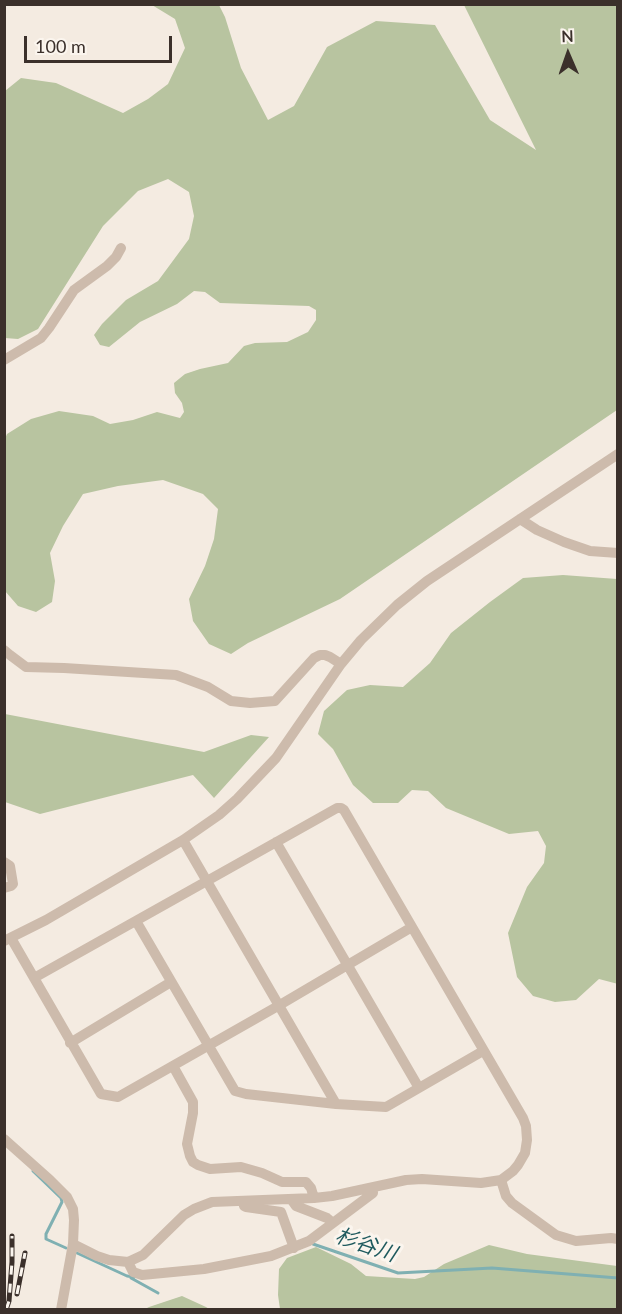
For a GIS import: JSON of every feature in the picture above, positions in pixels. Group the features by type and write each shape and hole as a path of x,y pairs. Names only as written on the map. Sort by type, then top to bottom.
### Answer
{"street":[{"path":"4,360 41,338 74,290 107,266 121,248"},
{"path":"412,927 118,1097 101,1094 34,978 8,940 183,840 219,815 259,778 276,758 297,731 341,664 397,604 427,581 618,454"},
{"path":"520,519 537,530 564,542 590,551 618,553"},
{"path":"4,650 26,667 176,675 208,687 231,701 250,703 275,701 314,658 320,655 330,657 341,664"},
{"path":"34,978 340,808 344,810 523,1118 527,1133 522,1159 513,1171 501,1180 482,1183 406,1180 332,1196 212,1202 194,1209 177,1221 142,1255 129,1262 109,1260 72,1244"},
{"path":"183,840 336,1104"},
{"path":"276,842 419,1088"},
{"path":"4,862 10,866 13,881 11,886 4,888"},
{"path":"136,921 235,1090 246,1094 386,1107 483,1051"},
{"path":"70,1043 171,982"},
{"path":"173,1066 193,1102 187,1144 190,1156 198,1165 210,1168 241,1167 282,1182 306,1182 314,1198"},
{"path":"4,1139 50,1180 71,1204 74,1220 72,1244 61,1310"},
{"path":"501,1180 512,1203 556,1235 576,1241 617,1238"},
{"path":"129,1262 130,1269 136,1274 162,1274 204,1269 271,1256 309,1241 373,1193 373,1188"},
{"path":"291,1199 296,1206 327,1218 333,1223"},
{"path":"243,1201 246,1207 281,1212 294,1248"}],"green space":[{"path":"152,5 219,5 241,68 268,120 294,106 327,47 376,21 435,25 490,120 536,150 464,5 617,5 617,410 340,599 248,643 231,654 209,644 193,621 189,599 205,566 214,539 218,509 203,494 163,480 118,486 83,494 63,526 50,553 55,581 52,602 36,612 18,606 5,591 4,441 7,434 31,419 59,411 93,416 110,424 133,420 157,412 180,418 184,412 182,403 175,393 174,383 185,374 228,363 244,346 255,343 287,342 308,332 316,320 316,310 309,306 220,303 205,292 194,291 177,304 140,322 109,347 100,345 94,335 102,324 126,300 158,281 189,239 194,216 189,192 168,179 138,191 103,226 38,329 18,339 5,338 5,91 21,78 56,83 123,113 148,99 168,84 185,48 175,19"},
{"path":"563,575 617,579 618,984 599,979 576,1000 555,1002 533,996 517,977 508,933 527,887 544,863 546,846 538,831 509,834 446,808 428,791 412,790 398,803 373,803 353,785 333,749 318,734 324,711 347,690 370,685 403,687 430,663 451,633 523,578"},
{"path":"5,714 204,752 251,735 269,737 214,798 193,775 40,814 5,802"},
{"path":"489,1245 527,1254 617,1266 617,1309 280,1309 279,1269 287,1258 316,1247 351,1264 366,1276 415,1279 424,1277 444,1264"},
{"path":"182,1296 209,1309 145,1309 149,1307"}],"waterway":[{"name":"杉谷川","path":"33,1171 61,1198 62,1202 46,1234 46,1239 66,1248"},
{"name":"杉谷川","path":"313,1244 398,1273 492,1268 618,1278"},
{"name":"杉谷川","path":"77,1253 134,1277"},
{"path":"131,1278 158,1293"}],"railway":[{"path":"6,1310 9,1301 12,1236"},
{"path":"17,1294 25,1253"}]}
